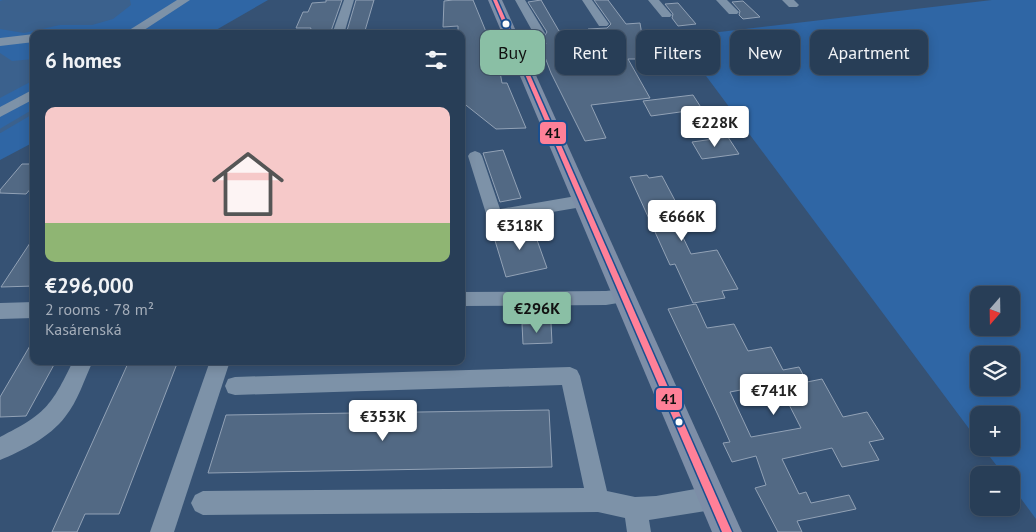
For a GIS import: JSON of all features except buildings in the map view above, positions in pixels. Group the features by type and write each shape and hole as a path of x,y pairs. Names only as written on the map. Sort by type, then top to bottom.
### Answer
{"main road":[{"path":"495,0 727,532"}],"street":[{"path":"136,30 185,0"},
{"path":"339,30 349,0"},
{"path":"520,0 537,30"},
{"path":"587,0 603,24"},
{"path":"654,0 666,15"},
{"path":"721,0 733,12"},
{"path":"0,42 30,38"},
{"path":"0,113 30,94"},
{"path":"475,156 494,216 582,201"},
{"path":"465,300 606,298 624,296"},
{"path":"0,310 30,310"},
{"path":"0,449 42,425 53,416 61,405 81,365"},
{"path":"162,532 219,365"},
{"path":"235,386 570,376 598,500"},
{"path":"203,503 598,500 637,521 656,508 712,498"}],"shaded area":[{"path":"0,0 268,0 216,30 30,30 30,144 0,160"},
{"path":"130,0 131,5 113,19 92,25 60,25 30,30 24,33 0,29 0,1"},
{"path":"992,0 1036,0 1036,519 1020,497 1020,466 997,466 989,456 1020,456 1020,406 970,406 970,430 705,75 720,75 720,32 730,31 730,75 800,75 800,30 737,30"},
{"path":"0,53 12,61 30,59 30,82 0,98"}],"waterway":[{"path":"0,131 30,113"}],"transit line":[{"name":"41","path":"495,0 727,532"}]}
